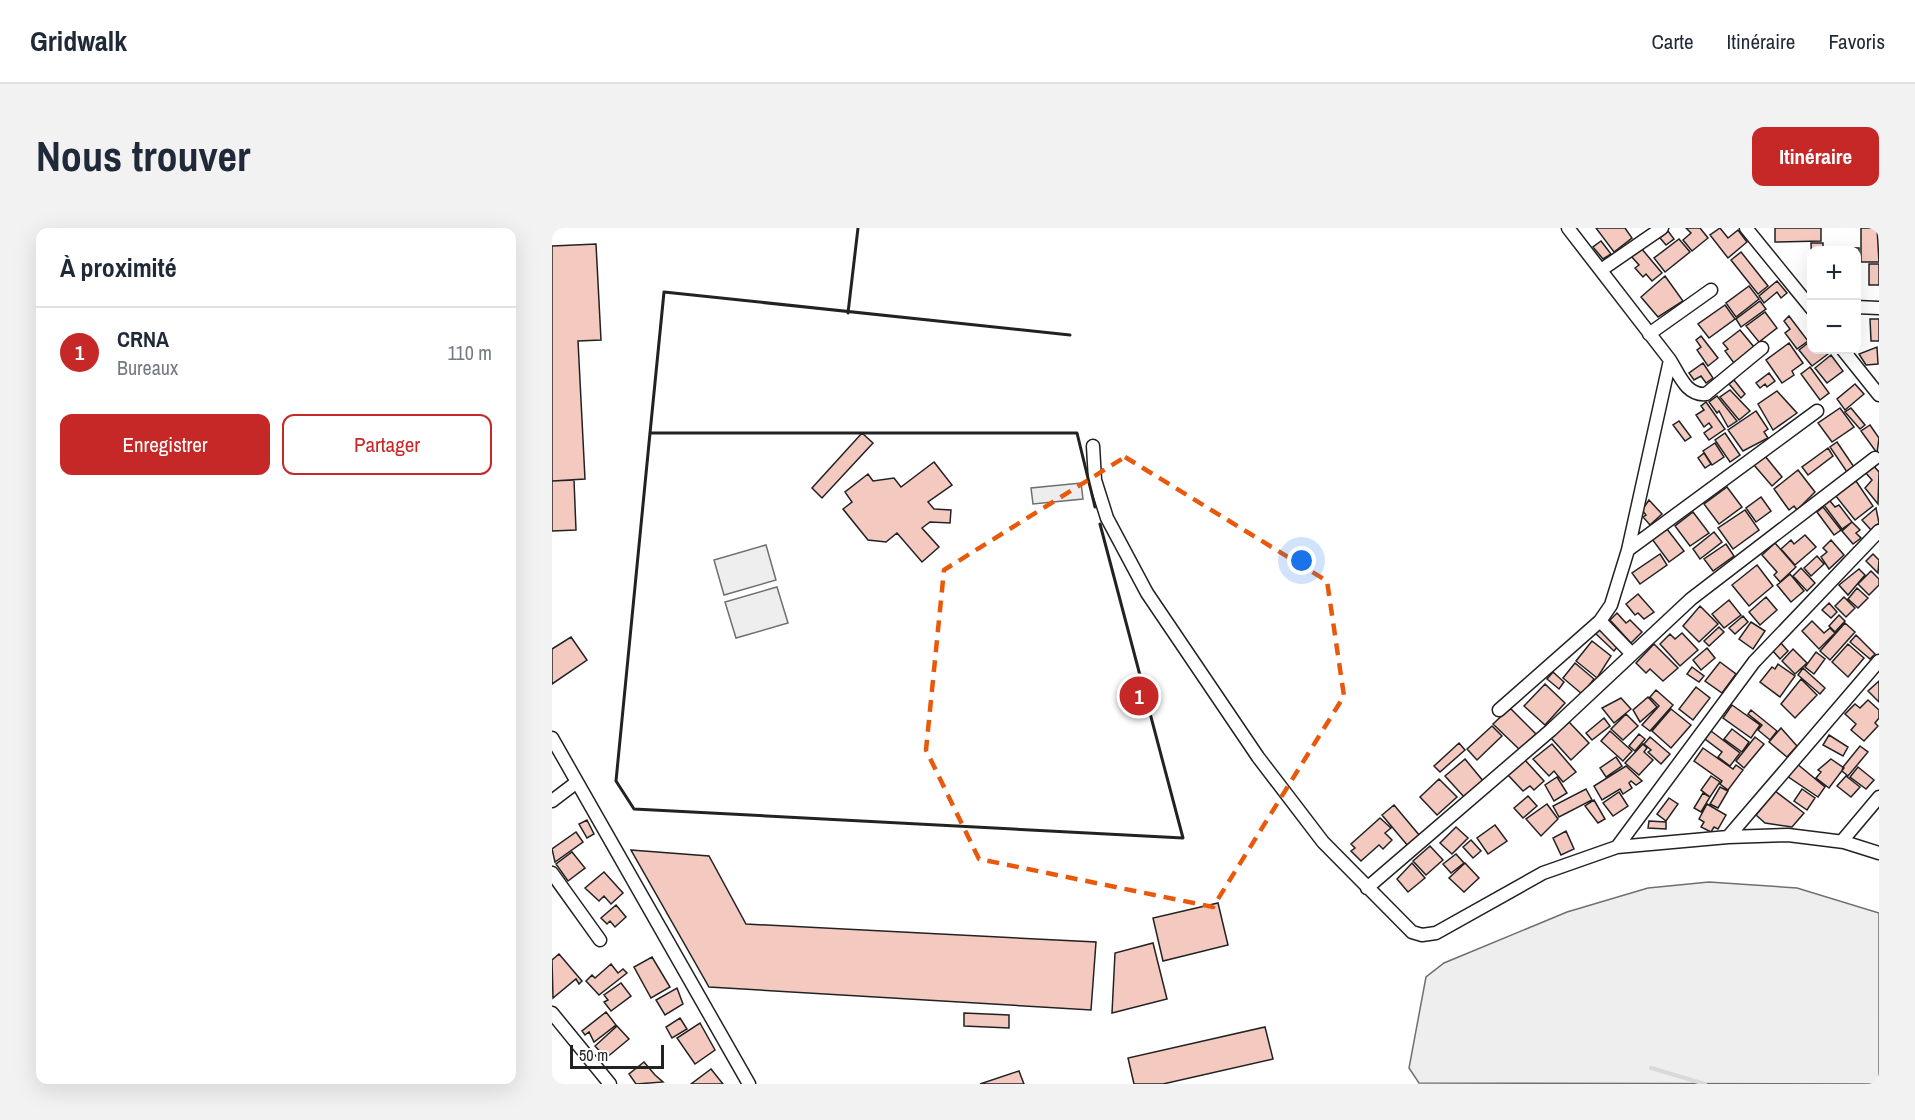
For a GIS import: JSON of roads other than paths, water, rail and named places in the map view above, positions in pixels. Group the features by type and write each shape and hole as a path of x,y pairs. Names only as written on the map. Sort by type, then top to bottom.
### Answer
{"street":[{"path":"1568,228 1693,393 1706,394 1762,348"},
{"path":"1601,270 1662,228"},
{"path":"1746,228 1807,302"},
{"path":"1649,334 1711,290"},
{"path":"1861,307 1879,308"},
{"path":"1846,354 1879,395"},
{"path":"1499,710 1600,621 1611,605 1628,550 1670,360"},
{"path":"1628,550 1817,411"},
{"path":"1093,446 1095,480 1107,518 1147,593 1258,757 1323,842 1412,932 1422,935 1436,933 1543,873 1617,847 1728,837 1788,836 1842,841 1879,854"},
{"path":"1367,888 1551,730 1691,599 1875,458"},
{"path":"1617,847 1754,662 1879,531"},
{"path":"1600,621 1632,654"},
{"path":"1728,837 1879,661"},
{"path":"552,738 749,1084"},
{"path":"552,801 577,782"},
{"path":"1842,841 1879,797"},
{"path":"552,873 600,940"},
{"path":"552,1013 610,1084"}],"waterway":[{"path":"1651,1068 1705,1084"}],"place":[{"name":"CRNA","path":"1139,696"}]}
